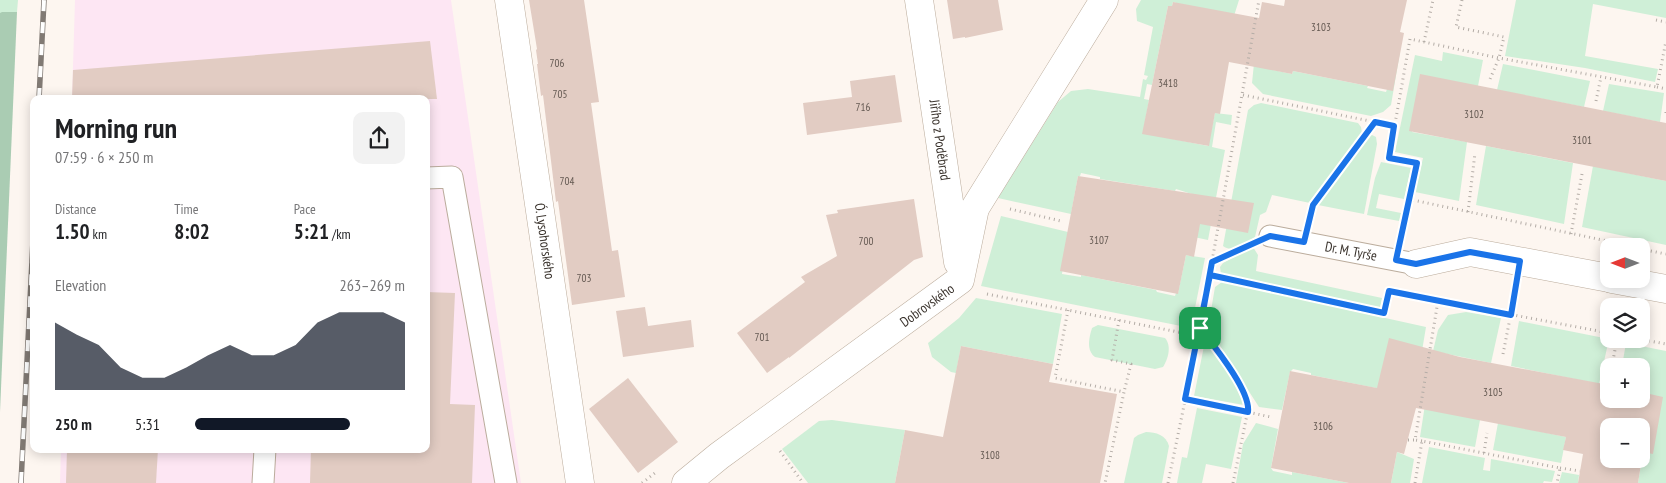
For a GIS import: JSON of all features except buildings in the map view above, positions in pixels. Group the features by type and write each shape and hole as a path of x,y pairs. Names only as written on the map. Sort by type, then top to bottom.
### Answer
{"street":[{"name":"Ó. Lysohorského","path":"509,0 580,483"},
{"name":"Jiřího z Poděbrad","path":"919,0 960,280"},
{"name":"Dobrovského","path":"686,483 760,426 960,280 975,208 1104,0"},
{"name":"Dr. M. Tyrše","path":"1406,262 1470,252 1600,276"},
{"name":"Dr. M. Tyrše","path":"1650,286 1666,289"}],"lane":[{"path":"430,178 452,177 506,483"},
{"name":"Dr. M. Tyrše","path":"1270,236 1406,262"},
{"path":"263,483 264,453"}],"path":[{"path":"1168,483 1210,275 1259,0"},
{"path":"1424,42 1433,0"},
{"path":"1462,0 1456,27 1504,37 1499,58 1490,79"},
{"path":"1656,20 1666,22"},
{"path":"1210,275 1384,313 1389,291 1406,262 1408,199 1417,163 1389,158 1410,39 1499,58 1666,89"},
{"path":"1657,87 1666,41"},
{"path":"1596,101 1601,77"},
{"path":"1243,95 1394,126"},
{"path":"1304,242 1313,205 1375,122"},
{"path":"1468,212 1475,153"},
{"path":"1572,234 1582,174"},
{"path":"1408,199 1600,240"},
{"path":"1212,262 1270,236"},
{"path":"1650,250 1666,254"},
{"path":"1503,354 1520,261"},
{"path":"960,280 974,291 1198,336"},
{"path":"1389,291 1404,294"},
{"path":"1411,296 1600,331"},
{"path":"1415,440 1438,301"},
{"path":"1068,310 1055,378 1124,392"},
{"path":"1105,483 1131,364 1112,360 1119,320"},
{"path":"1200,328 1234,374 1249,405 1233,483"},
{"path":"1650,341 1666,344"},
{"path":"1185,399 1271,417"},
{"path":"760,426 803,483"},
{"path":"1484,453 1487,433"},
{"path":"1408,440 1580,471"},
{"path":"1415,483 1422,441"},
{"path":"1557,483 1560,468"}],"shaded area":[{"path":"75,0 451,0 521,483 60,483 61,453 430,453 430,95 72,95"}],"green space":[{"path":"0,0 18,0 17,12 0,13"},
{"path":"1141,0 1239,0 1233,19 1173,2 1172,6 1168,6 1152,85 1147,84 1144,99 1149,100 1143,133 1208,146 1215,113 1232,115 1231,125 1216,122 1212,147 1225,150 1208,240 1189,236 1195,195 1176,189 1175,191 1100,179 1100,177 1081,173 1078,176 1071,214 998,198 1058,102 1071,91 1088,89 1140,97 1143,79 1146,80 1148,76 1144,75 1153,27 1137,21 1136,9"},
{"path":"1516,0 1666,0 1666,18 1593,4 1585,56 1658,69 1655,82 1585,68 1505,56"},
{"path":"17,12 0,412 0,13"},
{"path":"1258,24 1273,70 1292,74 1293,71 1368,86 1367,88 1386,92 1400,52 1391,105 1383,112 1371,116 1263,94 1252,83"},
{"path":"1443,52 1483,60 1478,86 1415,114 1412,132 1467,142 1459,201 1415,192 1423,158 1395,152 1415,55 1442,61"},
{"path":"1503,64 1590,81 1584,107 1497,90"},
{"path":"1609,84 1664,93 1660,122 1603,111"},
{"path":"1261,103 1358,123 1362,133 1310,203 1272,195 1266,212 1260,215 1255,237 1231,249 1223,246 1248,110 1254,105"},
{"path":"1372,135 1376,137 1377,144 1364,214 1318,205 1368,137"},
{"path":"1486,146 1573,163 1564,224 1476,205"},
{"path":"1381,162 1411,168 1404,199 1379,194 1376,208 1401,213 1399,221 1367,215 1375,178"},
{"path":"1593,166 1666,181 1666,245 1650,242 1650,238 1633,238 1582,227"},
{"path":"1001,216 1068,232 1062,274 1081,277 1081,275 1156,290 1157,292 1175,296 1178,293 1186,255 1205,258 1191,328 981,286"},
{"path":"1253,247 1258,255 1256,271 1382,298 1380,308 1376,309 1221,274 1220,267 1223,263"},
{"path":"1222,282 1426,327 1408,435 1386,390 1311,375 1311,373 1293,369 1290,372 1282,410 1259,407 1208,328 1215,287"},
{"path":"976,298 1062,314 1053,364 961,346 956,373 951,372 932,357 928,343 959,318"},
{"path":"1466,312 1501,318 1491,363 1433,351 1438,330 1448,315"},
{"path":"1519,321 1600,337 1600,348 1607,348 1605,358 1600,358 1599,384 1511,366"},
{"path":"1098,325 1165,338 1168,352 1163,367 1155,369 1095,357 1090,351 1089,340 1092,328"},
{"path":"1205,341 1232,378 1244,405 1194,396"},
{"path":"1625,348 1650,348 1666,351 1666,483 1638,483 1640,468 1650,468 1650,418 1642,418 1642,408 1650,408 1650,358 1623,358"},
{"path":"1431,366 1480,420 1475,447 1420,437"},
{"path":"1197,408 1242,417 1231,469 1206,464 1202,483 1177,483 1182,457 1187,458"},
{"path":"832,420 905,430 895,483 808,483 782,449 819,421"},
{"path":"1256,423 1278,429 1271,468 1273,471 1292,475 1292,472 1349,483 1236,483 1243,444"},
{"path":"1498,423 1566,437 1561,463 1493,450"},
{"path":"1146,432 1160,435 1168,442 1169,446 1162,483 1124,483 1134,438"},
{"path":"1429,447 1485,458 1483,470 1490,471 1491,459 1555,471 1552,482 1544,481 1543,483 1422,483"},
{"path":"1397,452 1414,459 1410,483 1391,483"},
{"path":"1562,472 1579,475 1578,483 1559,483"}],"railway":[{"path":"39,95 44,0"},
{"path":"21,483 30,301"}],"route":[{"path":"1200,328 1212,262 1270,236 1304,242 1313,205 1375,122 1394,126 1389,158 1417,163 1396,260 1416,264 1470,252 1520,261 1511,315 1389,291 1384,313 1210,275 1200,328 1185,399 1248,412 1249,405 1234,374 1200,328"}]}
